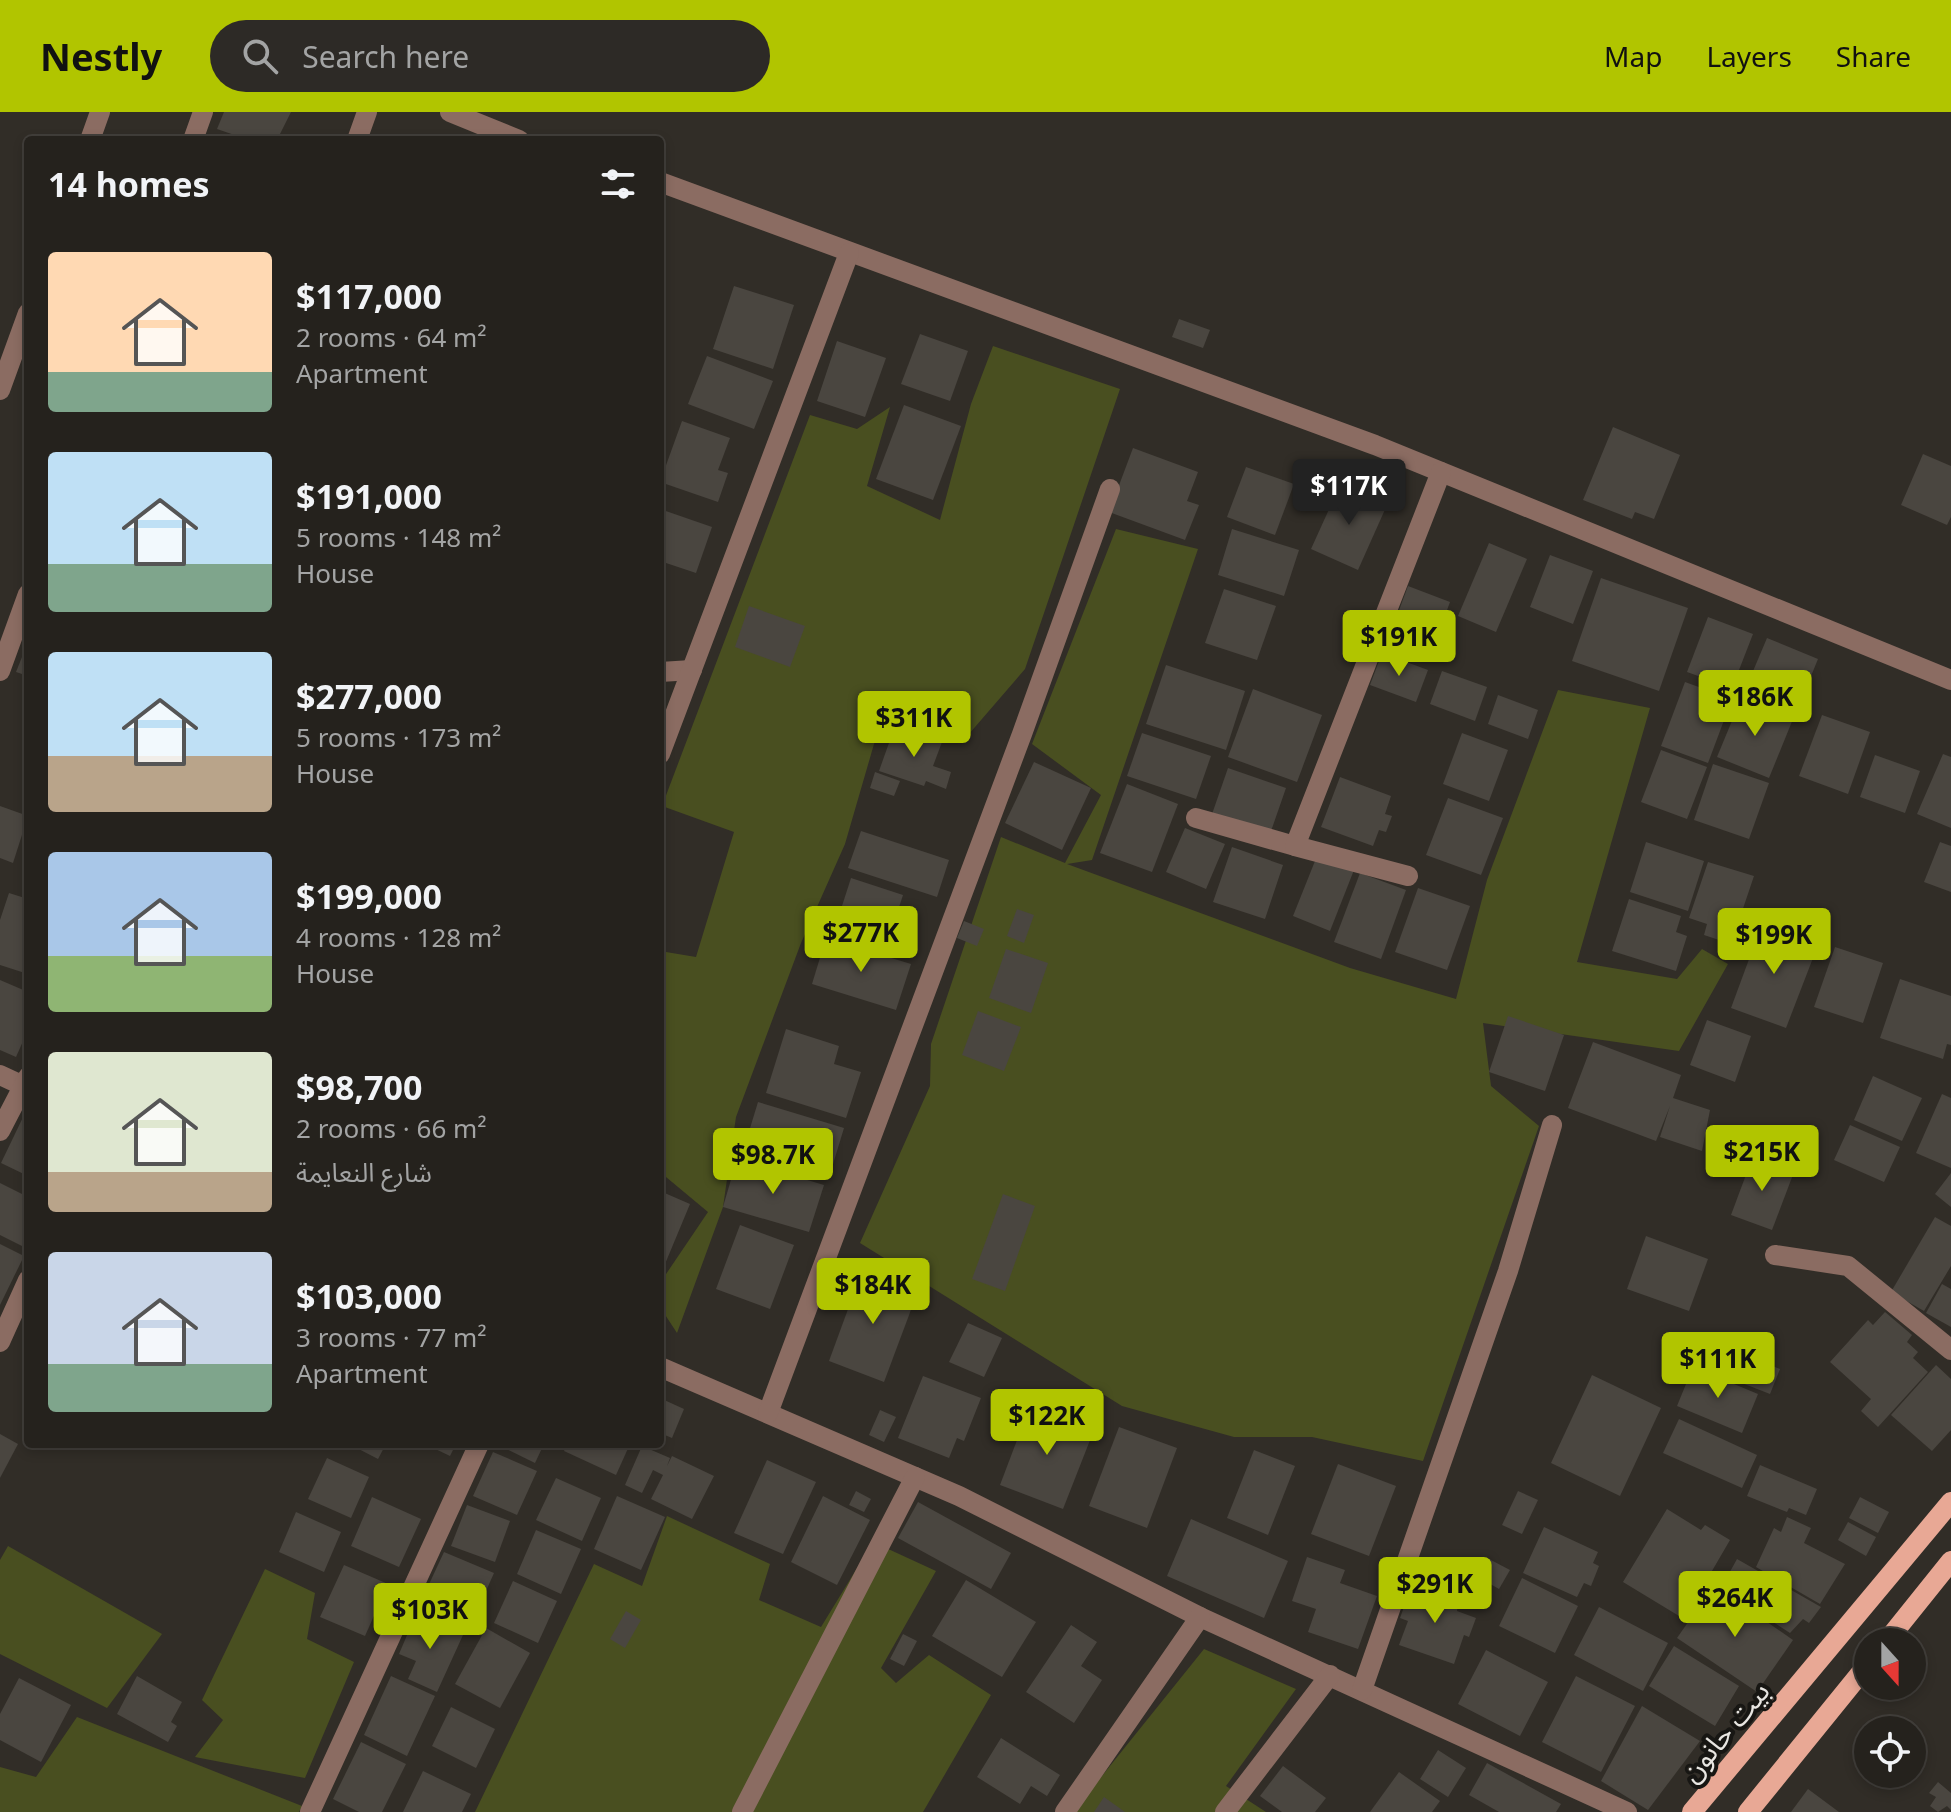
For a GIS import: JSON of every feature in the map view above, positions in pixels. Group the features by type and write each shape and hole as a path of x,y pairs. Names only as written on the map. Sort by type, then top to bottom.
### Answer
{"main road":[{"name":"بيت حانون","path":"1692,1812 1951,1502"},
{"path":"1897,1628 1951,1561"},
{"path":"1748,1812 1854,1681"}],"street":[{"path":"91,136 100,112"},
{"path":"194,136 203,112"},
{"path":"358,136 367,112"},
{"path":"450,112 489,134"},
{"path":"664,184 1441,472 1951,680"},
{"path":"664,744 849,253"},
{"path":"0,390 24,324"},
{"path":"1295,846 1441,472"},
{"path":"768,1413 1022,734 1110,489"},
{"path":"0,671 24,605"},
{"path":"664,672 692,670"},
{"path":"1196,818 1408,876"},
{"path":"0,1075 24,1083"},
{"path":"0,1131 24,1089"},
{"path":"1362,1690 1508,1271 1552,1125"},
{"path":"1775,1255 1848,1266 1951,1350"},
{"path":"0,1342 24,1289"},
{"path":"666,1369 915,1477 1200,1617 1627,1812"},
{"path":"310,1812 477,1448"},
{"path":"742,1812 915,1477"},
{"path":"1065,1812 1200,1617"},
{"path":"1225,1812 1330,1675"}],"green space":[{"path":"993,346 1120,389 1025,669 969,734 883,713 845,844 801,943 736,1117 723,1207 677,1333 664,1313 664,1277 708,1212 664,1175 664,952 696,957 734,832 664,807 664,801 810,415 857,429 890,407 867,486 940,520 971,404"},
{"path":"1116,529 1198,549 1092,860 1067,864 1350,968 1456,999 1487,880 1558,690 1650,708 1577,962 1677,979 1702,949 1728,964 1679,1051 1483,1023 1491,1086 1539,1126 1423,1461 1312,1437 1234,1437 1122,1406 860,1243 930,1086 931,1044 1001,837 1065,863 1101,795 1032,744"},
{"path":"667,1516 770,1564 759,1600 821,1627 873,1542 936,1571 881,1668 896,1683 929,1655 991,1695 923,1812 475,1812 594,1564 642,1586"},
{"path":"8,1546 162,1634 107,1708 0,1654 0,1560"},
{"path":"265,1569 315,1593 307,1639 354,1662 305,1778 195,1757 223,1720 202,1700"},
{"path":"1204,1649 1296,1689 1226,1786 1266,1812 1073,1812"},
{"path":"77,1717 302,1806 299,1812 0,1812 0,1767 36,1777"}],"building":[{"path":"224,112 291,112 279,136 237,136 217,129"},
{"path":"734,286 794,305 773,369 713,349"},
{"path":"1179,319 1210,330 1203,348 1172,337"},
{"path":"920,334 968,351 950,401 901,384"},
{"path":"837,341 886,358 865,417 817,401"},
{"path":"707,356 773,381 754,429 688,404"},
{"path":"904,405 961,426 933,500 876,479"},
{"path":"682,421 730,438 718,470 728,473 718,502 664,483 664,471"},
{"path":"1613,427 1680,455 1654,519 1635,512 1632,519 1583,500"},
{"path":"1133,448 1198,472 1187,501 1199,505 1185,540 1109,512"},
{"path":"1923,454 1951,466 1951,517 1947,525 1901,505"},
{"path":"1246,467 1294,484 1275,535 1227,517"},
{"path":"1340,485 1387,505 1358,570 1311,549"},
{"path":"664,510 712,527 696,573 664,562"},
{"path":"1232,529 1299,550 1284,596 1218,575"},
{"path":"1489,543 1527,559 1496,632 1458,616"},
{"path":"1550,555 1593,571 1573,624 1530,607"},
{"path":"1601,578 1688,608 1659,691 1572,661"},
{"path":"1408,586 1450,602 1433,648 1391,632"},
{"path":"1224,589 1276,606 1257,660 1205,643"},
{"path":"749,606 805,626 790,667 735,647"},
{"path":"1708,617 1753,634 1732,688 1687,672"},
{"path":"1767,638 1818,659 1800,703 1748,683"},
{"path":"24,652 24,675 16,672"},
{"path":"1382,653 1428,670 1416,702 1370,685"},
{"path":"1166,665 1245,691 1226,750 1146,724"},
{"path":"1442,671 1487,687 1475,721 1430,704"},
{"path":"1685,682 1732,699 1708,763 1661,746"},
{"path":"1253,689 1322,715 1297,782 1228,757"},
{"path":"1498,695 1538,710 1528,739 1488,724"},
{"path":"1741,699 1793,719 1769,778 1717,757"},
{"path":"1822,715 1870,732 1848,794 1799,776"},
{"path":"895,726 942,742 933,766 951,772 946,789 926,781 924,786 879,771"},
{"path":"1142,733 1211,756 1196,799 1127,776"},
{"path":"1462,733 1508,750 1489,801 1443,784"},
{"path":"1661,750 1707,767 1687,819 1641,802"},
{"path":"1943,754 1951,757 1951,828 1917,814"},
{"path":"1875,755 1920,771 1905,813 1860,797"},
{"path":"1034,762 1091,788 1062,850 1005,823"},
{"path":"1713,764 1769,783 1749,839 1694,820"},
{"path":"1228,768 1286,788 1269,837 1211,817"},
{"path":"875,772 900,781 894,796 870,788"},
{"path":"1340,777 1391,796 1385,814 1392,816 1386,832 1379,830 1373,846 1321,827"},
{"path":"1127,784 1178,804 1152,872 1100,853"},
{"path":"1448,798 1503,818 1481,875 1426,855"},
{"path":"0,806 24,815 24,829 13,863 0,858"},
{"path":"1185,828 1225,844 1206,889 1166,872"},
{"path":"861,831 949,860 937,897 848,868"},
{"path":"1646,842 1704,861 1688,911 1630,892"},
{"path":"1940,842 1951,846 1951,892 1924,882"},
{"path":"1232,847 1283,865 1265,919 1213,902"},
{"path":"1317,856 1354,870 1330,931 1293,916"},
{"path":"1708,862 1754,876 1731,944 1704,935 1707,924 1689,918"},
{"path":"1360,873 1406,890 1381,959 1334,942"},
{"path":"851,878 903,895 885,950 833,934"},
{"path":"1418,888 1470,906 1447,970 1395,952"},
{"path":"9,893 24,898 24,973 0,965 0,920"},
{"path":"1629,899 1681,916 1676,932 1687,936 1676,971 1612,951"},
{"path":"1017,909 1034,915 1024,943 1007,936"},
{"path":"964,921 984,929 977,946 957,938"},
{"path":"1762,924 1818,945 1786,1028 1731,1008"},
{"path":"826,938 911,964 896,1010 812,984"},
{"path":"1835,947 1883,963 1863,1023 1814,1007"},
{"path":"1006,949 1048,963 1031,1013 989,998"},
{"path":"1900,979 1951,996 1951,1045 1947,1044 1943,1059 1880,1038"},
{"path":"0,980 24,990 24,1039 16,1057 0,1050"},
{"path":"978,1011 1021,1027 1004,1071 962,1055"},
{"path":"1508,1016 1564,1035 1545,1091 1489,1072"},
{"path":"1707,1020 1751,1036 1735,1082 1690,1065"},
{"path":"786,1029 839,1046 834,1064 861,1072 846,1118 766,1093"},
{"path":"1593,1042 1681,1075 1673,1098 1710,1110 1702,1151 1660,1137 1670,1106 1656,1141 1568,1108"},
{"path":"1873,1076 1922,1098 1902,1141 1854,1120"},
{"path":"1942,1094 1951,1098 1951,1168 1916,1153"},
{"path":"758,1102 844,1128 830,1174 744,1148"},
{"path":"24,1115 24,1174 1,1163"},
{"path":"1850,1125 1900,1147 1884,1182 1834,1160"},
{"path":"1753,1156 1794,1172 1772,1230 1731,1215"},
{"path":"737,1159 824,1185 809,1232 723,1207"},
{"path":"1951,1173 1951,1207 1935,1194"},
{"path":"0,1183 24,1195 24,1247 0,1235"},
{"path":"664,1193 690,1204 664,1266"},
{"path":"1003,1194 1035,1206 1005,1291 972,1279"},
{"path":"1935,1217 1951,1226 1951,1266 1924,1311 1891,1292"},
{"path":"740,1225 794,1245 770,1309 716,1289"},
{"path":"1646,1236 1708,1259 1689,1311 1627,1289"},
{"path":"0,1244 24,1256 0,1305"},
{"path":"862,1271 918,1291 884,1382 829,1361"},
{"path":"1942,1284 1951,1289 1951,1327 1926,1313"},
{"path":"1885,1312 1912,1335 1907,1342 1918,1352 1913,1358 1928,1372 1878,1427 1861,1411 1871,1399 1830,1362 1868,1320 1873,1325"},
{"path":"968,1323 1002,1338 984,1377 949,1362"},
{"path":"1722,1346 1780,1369 1770,1394 1711,1371"},
{"path":"1936,1365 1951,1379 1951,1430 1932,1451 1891,1415"},
{"path":"1693,1367 1758,1394 1742,1433 1677,1406"},
{"path":"1592,1375 1661,1408 1620,1496 1551,1463"},
{"path":"923,1376 981,1398 964,1441 957,1438 949,1458 898,1438"},
{"path":"664,1400 684,1409 672,1438 664,1435"},
{"path":"1030,1406 1094,1430 1063,1509 1000,1485"},
{"path":"880,1410 896,1417 884,1442 869,1435"},
{"path":"1679,1419 1757,1455 1742,1488 1663,1453"},
{"path":"1119,1427 1177,1448 1147,1528 1089,1506"},
{"path":"0,1434 18,1444 0,1478"},
{"path":"357,1448 384,1448 378,1459"},
{"path":"433,1448 454,1448 450,1456"},
{"path":"504,1448 542,1448 535,1463"},
{"path":"565,1448 628,1448 616,1475 564,1451"},
{"path":"641,1448 670,1458 667,1466 672,1456 714,1476 692,1519 651,1499 663,1475 653,1470 642,1493 625,1485"},
{"path":"1254,1450 1295,1466 1268,1535 1227,1518"},
{"path":"493,1452 537,1471 517,1515 473,1496"},
{"path":"327,1458 369,1477 351,1518 308,1499"},
{"path":"767,1460 816,1482 783,1554 734,1533"},
{"path":"1338,1464 1396,1486 1369,1556 1311,1534"},
{"path":"1760,1465 1817,1489 1806,1515 1789,1508 1787,1512 1747,1496"},
{"path":"556,1478 601,1498 582,1541 536,1520"},
{"path":"856,1491 871,1499 864,1512 849,1505"},
{"path":"1518,1491 1538,1500 1522,1534 1502,1525"},
{"path":"617,1496 665,1517 641,1570 594,1549"},
{"path":"823,1496 870,1520 837,1585 791,1562"},
{"path":"372,1497 421,1519 399,1567 351,1546"},
{"path":"1860,1497 1889,1512 1878,1533 1849,1518"},
{"path":"918,1502 1011,1553 991,1589 898,1538"},
{"path":"467,1505 510,1521 495,1562 451,1546"},
{"path":"1667,1509 1701,1530 1705,1525 1730,1540 1684,1619 1623,1582"},
{"path":"296,1512 341,1532 324,1572 279,1552"},
{"path":"1787,1517 1811,1528 1804,1543 1845,1564 1820,1604 1756,1567 1774,1528 1781,1532"},
{"path":"1191,1519 1288,1561 1264,1618 1167,1576"},
{"path":"1848,1522 1876,1537 1866,1556 1838,1540"},
{"path":"1544,1527 1598,1552 1593,1563 1599,1566 1591,1586 1584,1583 1577,1597 1523,1573"},
{"path":"536,1530 581,1549 561,1594 517,1574"},
{"path":"444,1552 494,1573 474,1618 424,1595"},
{"path":"1307,1557 1345,1570 1340,1583 1377,1596 1358,1649 1308,1632 1316,1609 1292,1601"},
{"path":"1489,1559 1510,1570 1499,1589 1478,1577"},
{"path":"1737,1559 1821,1607 1809,1623 1803,1619 1790,1633 1721,1588"},
{"path":"344,1565 388,1584 365,1636 320,1617"},
{"path":"1522,1578 1578,1606 1555,1653 1499,1626"},
{"path":"966,1580 1036,1622 1002,1677 932,1636"},
{"path":"513,1581 557,1601 538,1643 494,1623"},
{"path":"1714,1585 1793,1640 1757,1692 1677,1638"},
{"path":"1445,1588 1459,1597 1457,1611 1476,1618 1469,1637 1464,1635 1454,1664 1399,1645 1408,1621 1400,1618 1410,1590 1432,1598"},
{"path":"1599,1607 1668,1643 1643,1691 1574,1655"},
{"path":"626,1611 641,1620 625,1648 610,1639"},
{"path":"416,1614 463,1635 437,1692 408,1679 416,1661 399,1654"},
{"path":"1071,1625 1097,1642 1081,1666 1102,1680 1074,1723 1026,1692"},
{"path":"486,1628 530,1653 500,1708 455,1684"},
{"path":"903,1634 917,1641 904,1666 890,1659"},
{"path":"1674,1646 1739,1686 1715,1726 1649,1686"},
{"path":"1486,1650 1548,1682 1520,1736 1458,1704"},
{"path":"137,1676 182,1702 171,1722 177,1726 168,1742 117,1714"},
{"path":"391,1676 435,1696 407,1756 364,1735"},
{"path":"1576,1676 1635,1706 1601,1772 1542,1742"},
{"path":"19,1678 71,1705 41,1762 0,1740 0,1714"},
{"path":"1642,1706 1700,1741 1648,1810 1601,1781"},
{"path":"451,1707 495,1729 476,1768 432,1746"},
{"path":"1001,1738 1060,1775 1047,1796 1031,1786 1020,1804 977,1777"},
{"path":"361,1742 406,1764 382,1812 359,1812 333,1799"},
{"path":"1438,1750 1466,1768 1448,1797 1420,1779"},
{"path":"1487,1763 1561,1804 1556,1812 1499,1812 1469,1795"},
{"path":"1283,1766 1326,1798 1315,1812 1282,1812 1260,1796"},
{"path":"423,1771 471,1794 462,1812 403,1812"},
{"path":"1399,1772 1440,1801 1432,1812 1370,1812"},
{"path":"1938,1782 1951,1793 1951,1810 1947,1806 1938,1812 1930,1806 1936,1797 1929,1793"},
{"path":"1808,1789 1839,1812 1791,1812"},
{"path":"1104,1797 1125,1812 1094,1812"}]}
